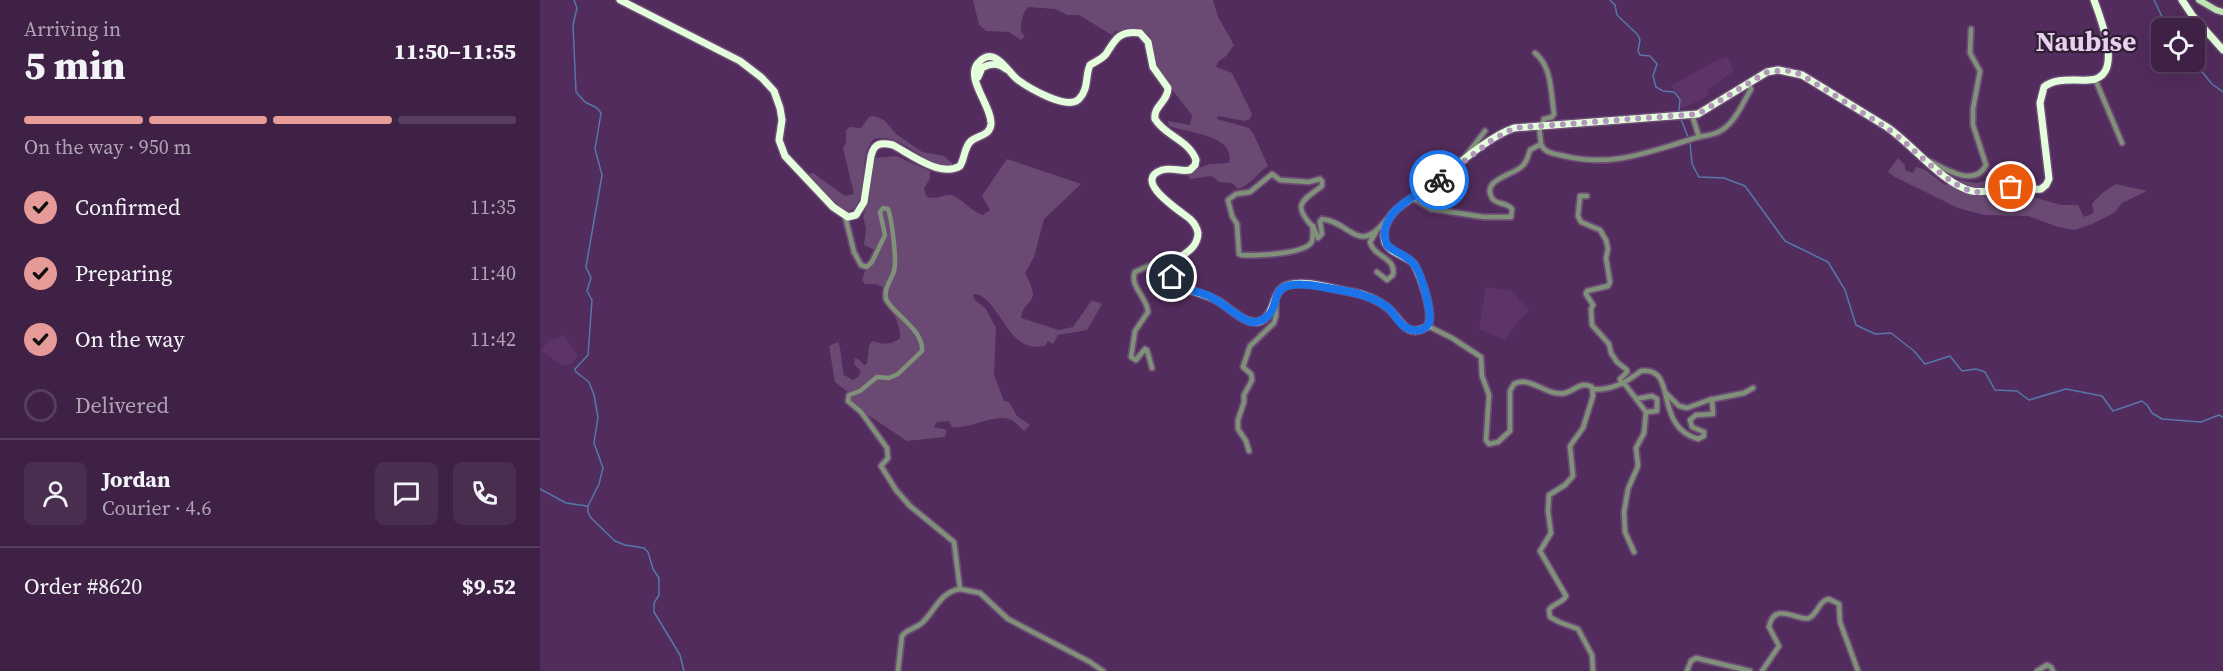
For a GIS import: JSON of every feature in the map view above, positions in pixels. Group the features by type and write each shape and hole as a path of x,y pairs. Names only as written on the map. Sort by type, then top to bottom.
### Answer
{"highway":[{"path":"621,0 735,59 762,78 774,91 780,105 782,120 779,140 785,156 833,207 845,216 856,215 862,206 871,156 878,144 893,145 942,169 951,170 960,166 968,144 986,133 991,126 975,71 983,59 990,57 999,59 1019,81 1057,101 1072,104 1080,99 1085,90 1089,66 1104,56 1113,41 1128,33 1137,32 1145,37 1153,67 1169,90 1165,100 1155,110 1155,119 1161,128 1189,149 1196,160 1190,170 1163,170 1156,173 1154,177 1154,186 1160,196 1188,217 1197,230 1198,238 1195,244 1170,270 1177,284 1210,296 1248,320 1256,322 1271,310 1276,296 1283,287 1294,284 1350,291 1383,304 1407,328 1417,330 1428,326 1430,311 1417,269 1410,260 1390,248 1385,242 1387,224 1400,206 1509,130 1692,115 1705,111 1767,72 1778,70 1802,75 1901,137 1951,180 1970,191 1979,192 2011,187 2041,189 2049,179 2040,103 2044,87 2053,82 2095,79 2107,70 2109,58 2094,0"},
{"path":"2182,0 2223,50"}],"main road":[{"path":"2199,0 2223,12"}],"street":[{"path":"1927,160 1966,176 1976,176 1986,165 1973,125 1973,109 1980,70 1970,53 1971,29"},
{"path":"1535,53 1546,70 1554,114 1544,119 1540,126 1542,148 1548,153 1589,162 1640,155 1721,131 1741,109 1751,89 1748,84"},
{"path":"2095,79 2122,143"},
{"path":"1692,115 1700,137"},
{"path":"1465,160 1466,154 1485,131"},
{"path":"1412,198 1431,209 1485,217 1511,217 1513,212 1509,205 1492,199 1490,193 1492,184 1520,168 1530,150 1541,144"},
{"path":"1312,226 1313,241 1308,246 1276,253 1241,255 1239,254 1237,224 1232,216 1228,200 1236,194 1250,192 1272,174 1280,180 1309,182 1320,179 1322,186 1301,205 1300,210 1312,226 1318,238 1322,234 1320,223 1322,219 1328,219 1351,234 1367,236 1376,232"},
{"path":"1587,196 1580,196 1578,216 1581,222 1600,230 1606,240 1610,282 1608,286 1587,291 1586,294 1593,305 1591,309 1593,325 1609,344 1611,353 1617,362 1627,370 1620,379 1646,412 1644,433 1636,448 1638,466 1628,489 1625,505 1624,528 1634,552"},
{"path":"1377,272 1387,280 1393,276 1394,270 1390,261 1374,251 1370,242 1392,210 1400,206"},
{"path":"845,216 854,252 861,265 867,267 872,262 885,235 880,212 883,208 888,209 892,227 894,266 886,289 886,298 910,325 922,346 922,351 898,374 889,378 877,377 860,391 849,395 848,402 861,412 887,448 888,458 881,466 896,490 919,514 954,542 960,589"},
{"path":"1152,368 1146,349 1136,360 1131,357 1135,331 1148,312 1144,298 1133,283 1133,276 1135,272 1162,260 1178,260"},
{"path":"1249,452 1246,441 1238,429 1244,395 1252,380 1251,374 1243,367 1250,346 1274,323 1276,296"},
{"path":"1428,326 1481,357 1482,376 1489,395 1486,440 1489,444 1498,442 1510,431 1510,391 1511,387 1518,382 1566,393 1584,384 1593,389 1608,389 1623,383 1641,371 1649,371 1661,378 1673,422 1683,432 1698,439 1704,436 1704,432 1692,427 1690,420 1696,415 1713,414 1712,399"},
{"path":"1665,391 1679,406 1685,408 1712,399 1744,393 1753,387"},
{"path":"1593,389 1593,396 1582,428 1570,447 1573,476 1565,485 1549,495 1548,511 1551,533 1540,551 1566,593 1565,598 1551,606 1550,617 1578,629 1592,655 1593,671"},
{"path":"1636,399 1652,396 1657,399 1657,411 1646,412"},
{"path":"898,671 902,636 905,632 922,623 948,592 960,589 980,593 1015,623 1073,652 1103,671"},
{"path":"1762,671 1779,646 1769,627 1772,620 1783,613 1809,618 1821,602 1829,598 1839,604 1840,622 1858,671"},
{"path":"1687,671 1690,661 1696,658 1750,671"},
{"path":"2037,671 2047,665 2053,671"}],"shaded area":[{"path":"973,0 1213,0 1218,17 1234,45 1216,67 1232,73 1252,114 1250,119 1245,121 1218,116 1217,119 1249,128 1268,166 1238,189 1232,183 1219,182 1212,176 1190,179 1187,173 1209,164 1229,163 1229,154 1225,146 1218,141 1169,126 1168,121 1190,125 1192,115 1156,69 1151,39 1148,34 1128,30 1116,31 1112,35 1079,15 1068,15 1055,9 1028,7 1021,22 1021,32 1025,36 1021,40 1009,32 986,31 979,25"},
{"path":"1728,57 1733,71 1707,91 1708,96 1681,109 1681,95 1670,86 1715,61"},
{"path":"874,116 884,120 896,134 922,152 944,156 953,164 932,161 894,140 874,139 866,154 859,201 854,209 845,212 806,175 813,173 845,196 854,194 843,148 846,143 846,130 850,127 861,128 869,117"},
{"path":"896,156 930,171 930,179 924,188 926,196 934,198 951,195 983,215 990,210 982,196 1007,159 1081,184 1044,219 1034,257 1025,273 1033,296 1021,318 1059,330 1073,327 1092,300 1102,304 1087,330 1058,335 1053,344 1048,341 1046,345 1033,346 1022,342 1013,334 982,296 973,294 974,299 986,309 996,328 994,375 1004,401 1009,402 1017,416 1030,425 1024,431 1011,420 1002,418 959,427 952,427 949,421 937,422 934,427 947,430 945,437 907,441 865,413 850,400 852,395 835,382 829,346 838,342 844,375 853,380 861,371 854,364 855,358 864,365 867,364 869,346 872,341 886,344 900,338 888,289 875,284 865,284 862,280 877,251 864,245 866,228 863,217 870,194 873,158"},
{"path":"1898,158 1905,165 1905,170 1913,173 1916,167 1924,169 1945,185 1954,179 1975,183 1995,180 2016,181 2029,186 2026,195 2061,205 2078,205 2084,217 2094,213 2092,204 2116,184 2147,191 2122,203 2114,213 2075,230 2058,227 2028,216 1984,215 1958,208 1888,172"},
{"path":"1486,287 1511,291 1530,310 1519,320 1505,340 1479,329"},
{"path":"563,335 578,356 571,364 561,365 541,350 550,340"}],"waterway":[{"path":"574,0 577,8 573,25 576,92 585,102 597,108 601,113 595,149 602,175 586,267 591,278 587,291 592,300 588,355 575,369 589,382 594,395 598,417 594,443 603,468 599,484 588,506 588,512 591,518 615,541 644,548 648,552 653,569 659,578 659,595 654,603 654,612 680,655 684,671"},
{"path":"1610,0 1615,5 1617,15 1638,35 1640,55 1650,56 1657,64 1653,76 1656,87 1663,91 1674,92 1680,99 1679,112"},
{"path":"2154,0 2163,18"},
{"path":"2202,72 2212,84 2223,92"},
{"path":"1680,117 1688,137"},
{"path":"1690,142 1692,164 1699,177 1724,178 1745,186 1785,241 1828,262 1845,290 1856,325 1875,334 1891,333 1914,351 1925,364 1950,356 1962,371 1976,369 1985,372 1995,390 2017,391 2029,400 2066,389 2102,396 2113,411 2142,401 2152,413 2162,419 2201,422 2219,415 2223,417"},
{"path":"540,489 566,503 587,506"}],"way so far":[{"path":"1439,180 1492,140 1514,128 1698,114 1713,107 1767,72 1786,70 1815,82 1901,137 1936,170 1959,186 1979,192 2011,187"}],"district":[{"name":"Naubise","path":"2086,42"}],"route":[{"path":"1172,277 1184,288 1210,296 1242,317 1254,322 1268,315 1273,308 1277,293 1283,287 1290,284 1303,284 1350,291 1366,296 1387,307 1404,327 1412,330 1422,329 1427,327 1431,315 1418,272 1410,260 1387,245 1385,230 1397,208 1439,180"}]}
